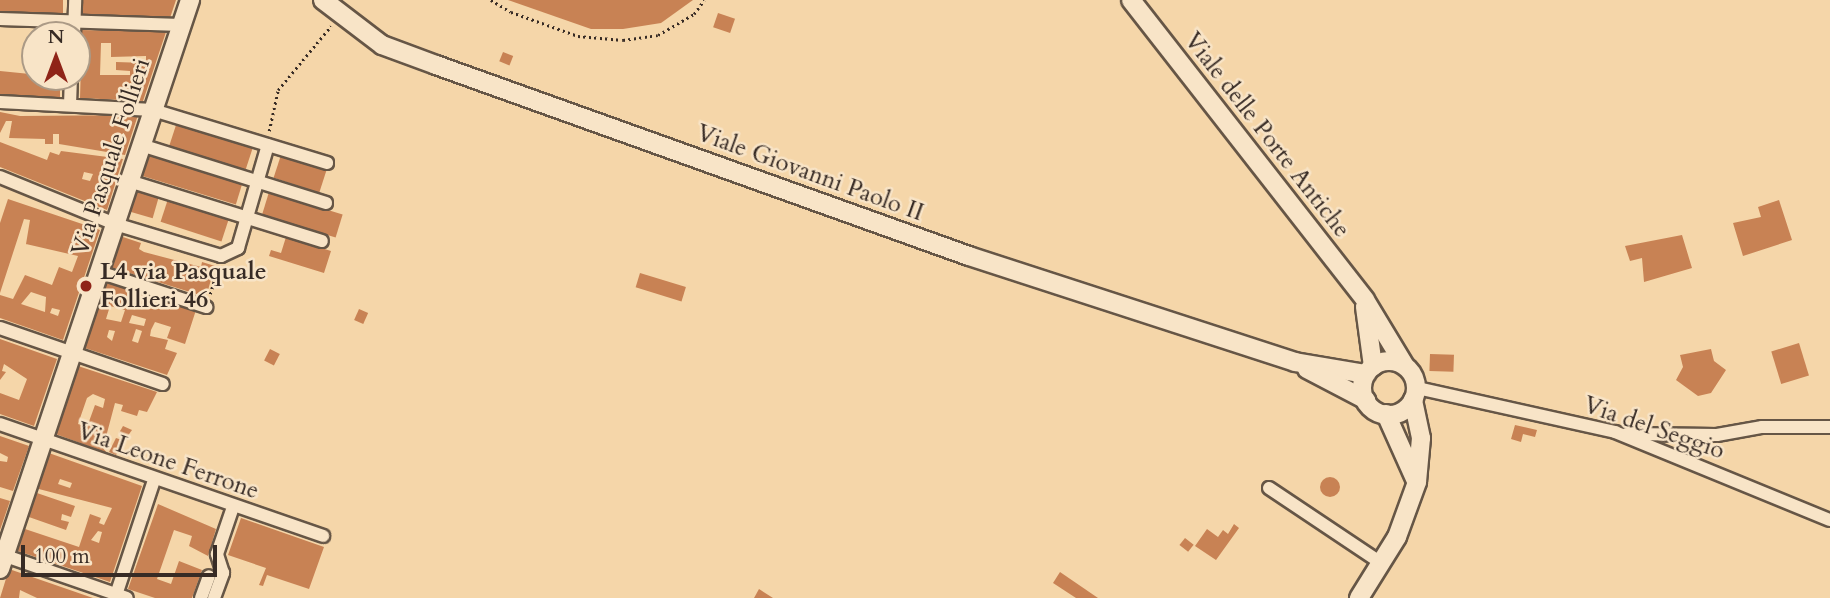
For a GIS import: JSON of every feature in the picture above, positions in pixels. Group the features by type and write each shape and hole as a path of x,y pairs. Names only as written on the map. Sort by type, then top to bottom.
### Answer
{"main road":[{"name":"Via Pasquale Follieri","path":"2,559 190,0"},
{"name":"Viale Giovanni Paolo II","path":"323,0 341,17 382,45 969,256 1295,362"},
{"name":"Viale delle Porte Antiche","path":"1131,0 1364,300 1405,366"},
{"path":"1364,300 1369,370 1366,400"},
{"path":"1295,362 1369,370 1387,361 1405,366 1415,394 1421,438 1417,482 1397,537 1359,598"},
{"path":"1295,362 1366,400 1386,414 1417,482"},
{"path":"1386,414 1404,411 1415,394"}],"street":[{"path":"0,19 74,21 75,0"},
{"path":"91,22 181,25"},
{"path":"70,91 70,105"},
{"path":"0,102 153,110 327,163"},
{"path":"141,145 326,202"},
{"path":"1,182 115,224 220,256 238,248 268,145"},
{"path":"129,181 322,241"},
{"path":"99,272 206,307"},
{"path":"0,328 163,384"},
{"name":"Via del Seggio","path":"1415,394 1619,433 1830,520"},
{"name":"Via Leone Ferrone","path":"0,424 154,480 323,536"},
{"path":"1619,433 1717,435 1762,427 1830,427"},
{"path":"2,559 119,597 154,480"},
{"path":"1269,488 1381,563"},
{"path":"214,598 223,573 217,554 233,507"},
{"path":"201,598 209,576"}],"path":[{"path":"491,0 511,12 578,36 623,40 658,35 694,14 704,0"},
{"path":"268,145 270,115 278,89 341,17"},
{"path":"206,307 220,256"}],"building":[{"path":"0,0 63,0 63,13 0,13"},
{"path":"83,0 176,0 170,18 82,16"},
{"path":"508,0 693,0 661,23 623,29 591,29"},
{"path":"718,13 735,19 730,33 713,27"},
{"path":"91,30 166,32 143,101 80,98 80,91 91,91","holes":["101,43 111,43 111,57 146,56 146,63 116,62 116,70 130,71 130,75 100,75"]},
{"path":"503,52 513,56 509,65 499,61"},
{"path":"0,71 21,73 21,91 60,91 60,99 0,97"},
{"path":"0,112 20,116 138,115 125,155 59,144 59,134 53,134 53,144 45,144 45,139 9,138 12,121 6,121 0,133"},
{"path":"177,122 253,147 245,170 169,146"},
{"path":"0,142 47,160 50,152 59,155 61,151 123,159 107,210 0,167","holes":["84,172 93,174 90,181 82,179"]},
{"path":"146,153 243,183 236,205 139,175"},
{"path":"281,155 327,170 319,193 274,178"},
{"path":"134,189 159,196 153,218 128,211"},
{"path":"269,192 343,215 336,237 262,215"},
{"path":"8,199 100,230 63,340 0,318 0,295 13,299 25,275 52,285 59,267 72,272 78,256 26,244 30,220 24,219 0,293 0,223","holes":["31,292 46,297 45,312 21,304","52,308 60,310 58,316 50,313"]},
{"path":"168,199 229,219 221,242 161,222"},
{"path":"1779,200 1792,240 1743,256 1733,223 1761,217 1758,207"},
{"path":"117,235 141,243 139,249 144,252 201,267 202,262 215,266 206,297 107,266"},
{"path":"1682,235 1692,268 1644,282 1642,258 1630,261 1625,246"},
{"path":"286,237 331,251 324,273 269,256 271,250 281,253"},
{"path":"640,273 686,287 682,301 636,287"},
{"path":"104,277 196,310 185,344 167,338 171,327 155,322 151,330 150,336 168,340 165,349 177,353 167,375 82,347","holes":["110,306 125,310 121,322 106,319","132,315 146,319 144,326 129,323","136,329 142,331 138,343 132,341","109,330 115,331 112,341 107,337"]},
{"path":"359,309 368,313 363,324 354,320"},
{"path":"0,339 57,359 34,426 0,414 0,393 19,400 27,379 4,364 2,371 6,372 0,380"},
{"path":"1799,343 1809,376 1781,384 1771,351"},
{"path":"270,349 280,354 274,366 264,361"},
{"path":"1711,349 1714,361 1726,370 1711,393 1698,396 1676,380 1683,367 1680,355"},
{"path":"1430,354 1454,355 1453,372 1429,371"},
{"path":"75,365 157,392 147,412 139,410 137,416 121,411 123,405 115,403 103,448 107,453 53,433","holes":["93,394 105,399 103,408 95,405 87,427 78,424 87,398"]},
{"path":"1515,425 1537,430 1535,437 1523,434 1521,442 1511,439"},
{"path":"123,426 132,430 127,437 119,433"},
{"path":"0,436 29,446 13,491 0,487 0,461 7,462 8,457 0,453"},
{"path":"116,438 125,441 116,455 109,452"},
{"path":"46,452 142,486 110,582 15,550 22,528 79,547 90,514 101,518 99,523 104,525 112,508 35,488","holes":["60,479 72,483 70,488 58,484","98,531 102,532 99,543 91,540"]},
{"path":"1330,477 1337,480 1340,487 1337,494 1330,497 1323,494 1320,487 1323,480"},
{"path":"34,492 75,506 71,517 62,514 61,520 69,522 66,530 26,516"},
{"path":"0,498 10,501 0,530"},
{"path":"158,504 216,529 208,556 189,546 192,536 174,530 157,579 171,584 179,561 202,570 192,598 155,598 128,589"},
{"path":"241,518 324,547 309,589 267,575 263,586 259,585 266,568 228,555"},
{"path":"1234,524 1239,528 1216,560 1195,546 1207,529 1218,537 1223,530 1228,534"},
{"path":"1185,538 1194,545 1188,552 1179,545"},
{"path":"9,569 93,598 37,598 20,590 19,598 0,598"},
{"path":"1060,572 1098,598 1076,598 1053,583"},
{"path":"759,589 773,598 754,598"}],"place":[{"name":"L4 via Pasquale Follieri 46","path":"86,286"}]}
